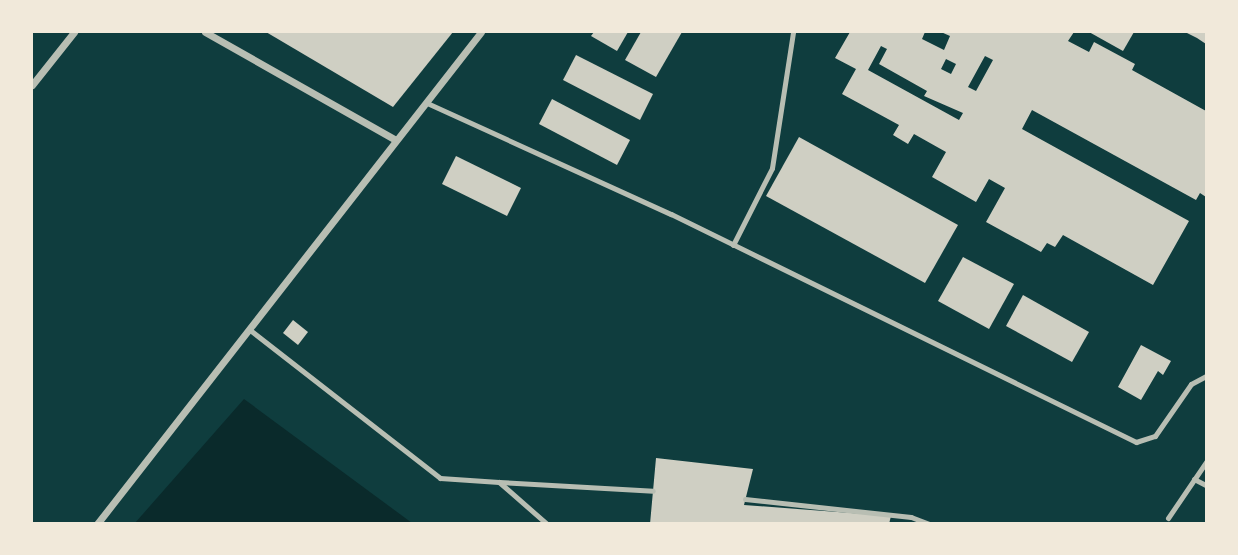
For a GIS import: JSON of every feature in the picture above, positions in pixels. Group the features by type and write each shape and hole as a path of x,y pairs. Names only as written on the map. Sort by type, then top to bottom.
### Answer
{"street":[{"path":"32,85 74,32"},
{"path":"205,32 396,139"},
{"path":"97,523 481,32"}],"lane":[{"path":"733,245 772,167 793,32"},
{"path":"427,103 733,245 1136,442 1154,436 1191,384 1206,376"},
{"path":"250,330 440,478 653,491"},
{"path":"1168,518 1206,462"},
{"path":"1194,479 1206,485"},
{"path":"499,482 547,523"},
{"path":"745,499 911,517 929,523"},
{"path":"908,523 911,517"}],"water":[{"path":"244,399 412,523 135,523"}],"building":[{"path":"266,32 453,32 393,107"},
{"path":"594,32 628,32 617,51 591,36"},
{"path":"641,32 682,32 656,77 625,60"},
{"path":"850,32 925,32 922,39 944,50 950,36 941,32 1074,32 1068,41 1089,52 1094,42 1135,64 1132,70 1206,111 1206,197 1200,193 1196,200 1032,110 1022,129 1189,221 1153,285 1063,235 1055,247 1047,243 1041,252 986,222 1005,188 989,179 976,202 932,177 946,152 914,134 908,144 893,135 899,125 842,94 856,69 835,58","holes":["881,46 887,49 879,64 927,91 924,96 963,113 959,120 868,70","985,56 993,60 976,91 968,87","946,59 956,64 951,74 941,69"]},
{"path":"1089,32 1134,32 1123,51"},
{"path":"1185,32 1206,32 1206,44 1197,38"},
{"path":"576,55 653,94 640,120 563,80"},
{"path":"552,99 630,140 617,165 539,124"},
{"path":"799,137 958,225 925,283 766,196"},
{"path":"456,156 521,188 507,216 442,184"},
{"path":"963,257 1014,284 989,329 938,301"},
{"path":"1023,295 1089,332 1072,362 1006,326"},
{"path":"293,320 308,332 298,345 283,333"},
{"path":"1141,345 1171,361 1163,375 1158,371 1141,400 1118,387"},
{"path":"656,458 753,469 744,505 891,516 889,524 650,524"}]}
